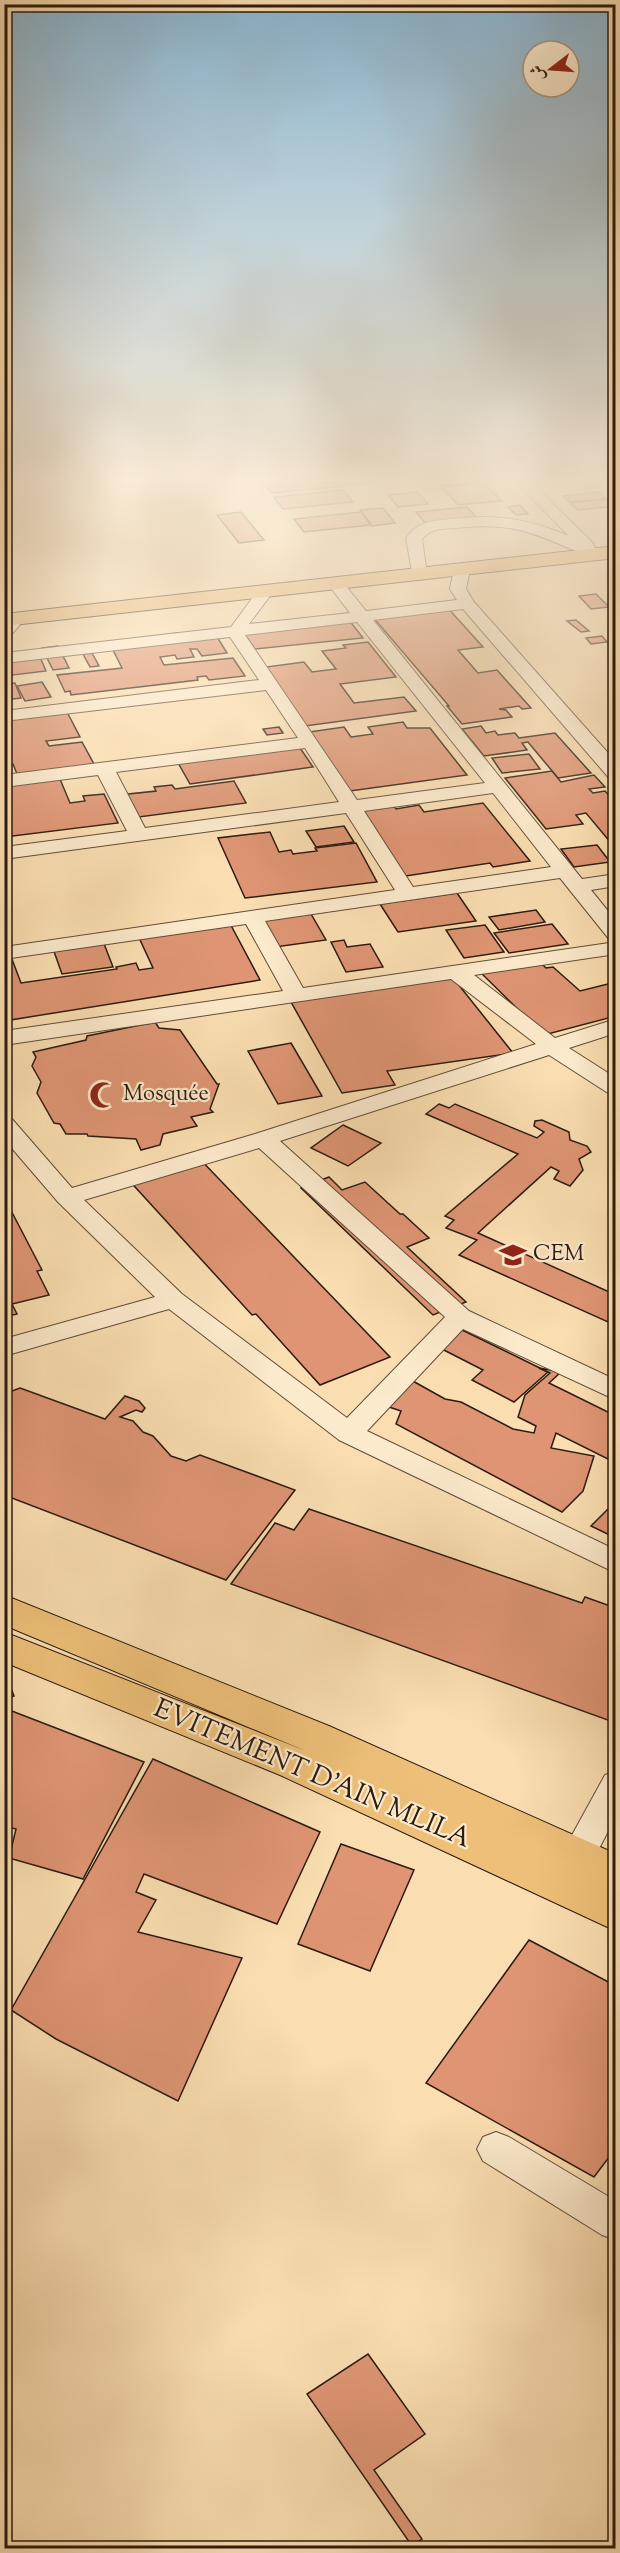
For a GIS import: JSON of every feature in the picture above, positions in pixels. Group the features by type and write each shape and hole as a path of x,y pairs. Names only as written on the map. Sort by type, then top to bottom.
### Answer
{"main road":[{"path":"9,623 181,602"},
{"name":"EVITEMENT D'AIN MLILA","path":"4,1609 314,1737 615,1874"},
{"name":"EVITEMENT D'AIN MLILA","path":"4,1646 295,1764 474,1845 615,1913"}],"street":[{"path":"235,632 257,602"},
{"path":"351,602 615,935"},
{"path":"4,658 467,604 615,774"},
{"path":"235,632 310,742 407,893"},
{"path":"4,716 270,684"},
{"path":"4,781 310,742"},
{"path":"104,768 139,835"},
{"path":"4,853 498,787"},
{"path":"4,953 407,893 570,878 615,880"},
{"path":"252,916 296,995"},
{"path":"4,1038 615,948"},
{"path":"456,972 553,1047 615,1088"},
{"path":"67,1197 263,1139 615,1026"},
{"path":"4,1124 67,1197 173,1300 349,1433 615,1563"},
{"path":"263,1139 460,1317 615,1391"},
{"path":"9,1350 173,1300"},
{"path":"349,1433 460,1317"},
{"path":"578,1856 615,1784"},
{"path":"496,2149 615,2222"}],"building":[{"path":"585,602 604,602 609,607 591,609"},
{"path":"446,606 483,647 458,650 478,673 497,670 531,708 522,709 519,706 499,709 506,710 512,717 462,724 372,616"},
{"path":"345,615 363,638 255,649 240,628"},
{"path":"576,620 589,631 581,632 567,621"},
{"path":"214,632 227,653 202,656 197,649 190,649 194,657 177,659 175,655 160,657 164,665 233,658 245,676 209,680 206,676 197,677 198,680 71,695 70,691 65,692 57,675 122,668 109,642 177,633 179,636"},
{"path":"602,636 607,642 591,644 586,638"},
{"path":"368,642 396,677 340,684 354,703 404,697 416,711 305,726 266,667 304,662 312,672 336,669 322,651 346,648 343,645"},
{"path":"58,646 69,668 53,670 42,648"},
{"path":"37,650 46,671 5,676 4,654"},
{"path":"92,653 99,666 90,667 83,654"},
{"path":"42,682 51,697 25,701 17,686"},
{"path":"15,683 21,698 4,700 4,684"},
{"path":"66,710 80,737 46,741 49,746 82,742 94,764 17,774 13,764 4,765 4,758 10,757 4,747 4,717"},
{"path":"403,722 407,728 430,728 467,775 350,791 309,732 344,727 351,737 373,734 368,727"},
{"path":"481,726 486,733 495,731 498,735 515,733 519,738 555,733 591,773 558,778 528,742 522,743 527,750 484,756 462,729"},
{"path":"279,727 283,733 267,735 263,729"},
{"path":"298,745 313,767 190,784 173,754"},
{"path":"529,754 540,769 502,773 492,758"},
{"path":"552,771 561,782 594,775 605,787 589,789 593,793 605,791 616,803 616,849 586,813 576,815 583,824 546,829 505,778"},
{"path":"57,772 70,803 85,801 83,796 104,794 118,823 5,837 4,804 11,804 9,800 4,801 4,779"},
{"path":"234,781 246,803 131,818 119,795 156,791 154,787 172,785 175,789"},
{"path":"389,799 396,809 419,805 424,812 483,803 530,861 493,867 490,863 406,876 352,804"},
{"path":"344,826 354,842 316,847 306,831"},
{"path":"270,832 279,852 291,850 293,854 317,851 315,848 356,843 377,882 245,898 218,838"},
{"path":"597,845 610,862 574,867 561,849"},
{"path":"457,893 476,921 398,932 380,904"},
{"path":"307,907 326,940 275,947 257,914"},
{"path":"536,910 545,922 499,930 489,917"},
{"path":"226,916 260,980 4,1021 4,947 7,946 21,983 117,969 116,967 136,963 139,970 153,968 135,929"},
{"path":"552,924 568,944 509,953 494,933"},
{"path":"485,925 504,952 464,958 446,930"},
{"path":"101,936 113,967 62,974 51,943"},
{"path":"344,940 347,947 370,944 383,967 346,972 331,942"},
{"path":"534,956 546,968 553,967 580,991 616,982 616,1016 544,1035 478,970"},
{"path":"454,979 513,1053 387,1071 395,1085 342,1093 291,1002 404,982"},
{"name":"Mosquée","path":"155,1022 159,1028 180,1030 219,1084 210,1109 213,1112 191,1117 197,1126 163,1134 160,1145 141,1150 136,1139 66,1134 60,1124 54,1123 37,1093 41,1082 32,1066 36,1057 33,1052 86,1040 87,1036"},
{"path":"291,1043 322,1096 278,1104 248,1051"},
{"path":"439,1104 449,1108 455,1104 537,1138 544,1132 534,1126 535,1121 542,1120 569,1132 570,1140 587,1146 591,1152 579,1159 583,1170 570,1186 554,1179 559,1171 551,1167 478,1233 616,1295 616,1321 612,1319 608,1322 459,1255 477,1240 446,1228 454,1220 445,1216 518,1154 426,1114"},
{"path":"343,1125 381,1143 348,1166 311,1148"},
{"path":"195,1154 390,1357 320,1385 256,1314 252,1315 126,1177"},
{"path":"329,1177 342,1190 365,1182 400,1214 403,1214 429,1238 407,1247 466,1302 433,1315 301,1188"},
{"path":"4,1197 42,1270 37,1271 49,1295 12,1304 17,1314 4,1317"},
{"path":"460,1329 548,1372 514,1402 472,1380 483,1370 438,1347"},
{"path":"539,1368 561,1372 549,1383 616,1416 616,1463 556,1433 551,1448 594,1456 583,1491 562,1512 396,1424 401,1411 377,1403 411,1380 445,1399 461,1402 513,1429 534,1433 536,1426 518,1417 525,1395 550,1373"},
{"path":"20,1388 105,1419 125,1396 139,1401 145,1408 142,1412 136,1410 120,1417 133,1421 143,1432 153,1436 171,1456 186,1461 200,1455 295,1490 226,1580 4,1495 4,1394"},
{"path":"616,1501 616,1538 591,1526"},
{"path":"309,1509 582,1603 585,1597 616,1608 616,1723 231,1584 275,1523 294,1530"},
{"path":"9,1683 14,1696 4,1699 4,1684"},
{"path":"4,1708 144,1762 83,1879 9,1858 16,1829 4,1826"},
{"path":"153,1759 320,1832 277,1924 144,1874 136,1892 156,1900 138,1932 242,1958 178,2101 56,2039 11,2010"},
{"path":"341,1844 414,1870 370,1971 298,1944"},
{"path":"529,1940 616,1986 616,2148 594,2177 426,2083"},
{"path":"368,2354 425,2434 374,2470 422,2539 412,2546 307,2394"}],"place":[{"name":"Mosquée","path":"103,1095"},
{"name":"CEM","path":"513,1255"}]}
